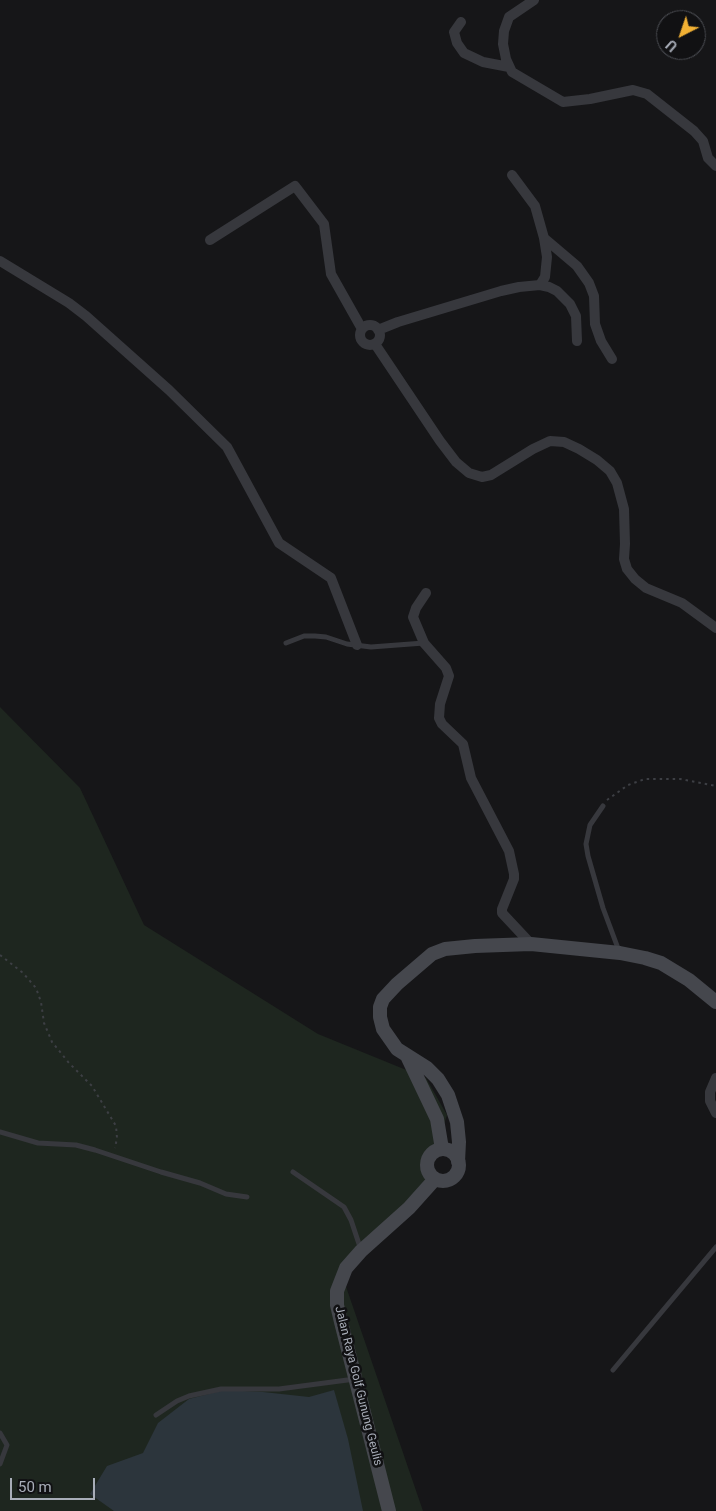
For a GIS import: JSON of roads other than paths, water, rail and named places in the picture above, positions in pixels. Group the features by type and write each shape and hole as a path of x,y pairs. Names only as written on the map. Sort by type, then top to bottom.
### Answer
{"main road":[{"path":"458,1162 452,1152 442,1149 432,1153 427,1161 428,1172 435,1179 444,1181 452,1178 458,1171 459,1142 456,1122 448,1096 438,1079 389,1040 382,1029 380,1018 380,1007 383,999 397,984 432,954 445,949 531,944 620,953 661,963 689,980 716,1002"},
{"path":"407,1056 437,1119 442,1149"},
{"name":"Jalan Raya Golf Gunung Geulis","path":"389,1511 340,1322 336,1296 346,1268 361,1251 409,1208 435,1179"}],"street":[{"path":"534,0 509,17 504,31 503,44 509,67 516,75 563,102 590,100 634,90 647,94 694,131 703,141 708,158 716,166"},
{"path":"461,22 456,28 455,38 464,53 483,62 509,67"},
{"path":"512,175 535,206 544,238 547,257 545,277 540,285"},
{"path":"210,240 295,186 324,224 331,274 362,329 360,336 362,341 368,345 375,344 380,338 378,330 374,327 369,326 362,329"},
{"path":"544,238 577,266 589,283 594,296 595,324 601,342 612,359"},
{"path":"0,261 69,303 86,316 169,390 227,448 279,542 331,578 357,646"},
{"path":"378,330 398,322 501,292 519,287 540,285 557,291 570,304 576,316 577,341"},
{"path":"375,344 440,441 456,462 469,472 482,477 490,475 550,441 564,442 597,460 610,471 617,483 624,508 626,544 624,559 635,579 646,588 682,603 716,628"},
{"path":"426,593 413,613 424,643 446,668 449,676 440,704 439,718 442,724 463,744 471,778 509,851 514,879 502,913 531,944"},
{"path":"716,1078 710,1092 711,1105 716,1113"}],"lane":[{"path":"286,643 304,636 315,636 326,637 357,646 371,647 424,643"},
{"path":"603,806 590,825 586,844 603,908 620,953"},
{"path":"0,1132 38,1143 76,1145 200,1183 226,1194 247,1197"},
{"path":"293,1172 344,1207 351,1220 361,1251"},
{"path":"613,1370 716,1247"},
{"path":"156,1414 183,1399 221,1389 279,1389 355,1379"},
{"path":"0,1433 7,1445 0,1464"}]}
